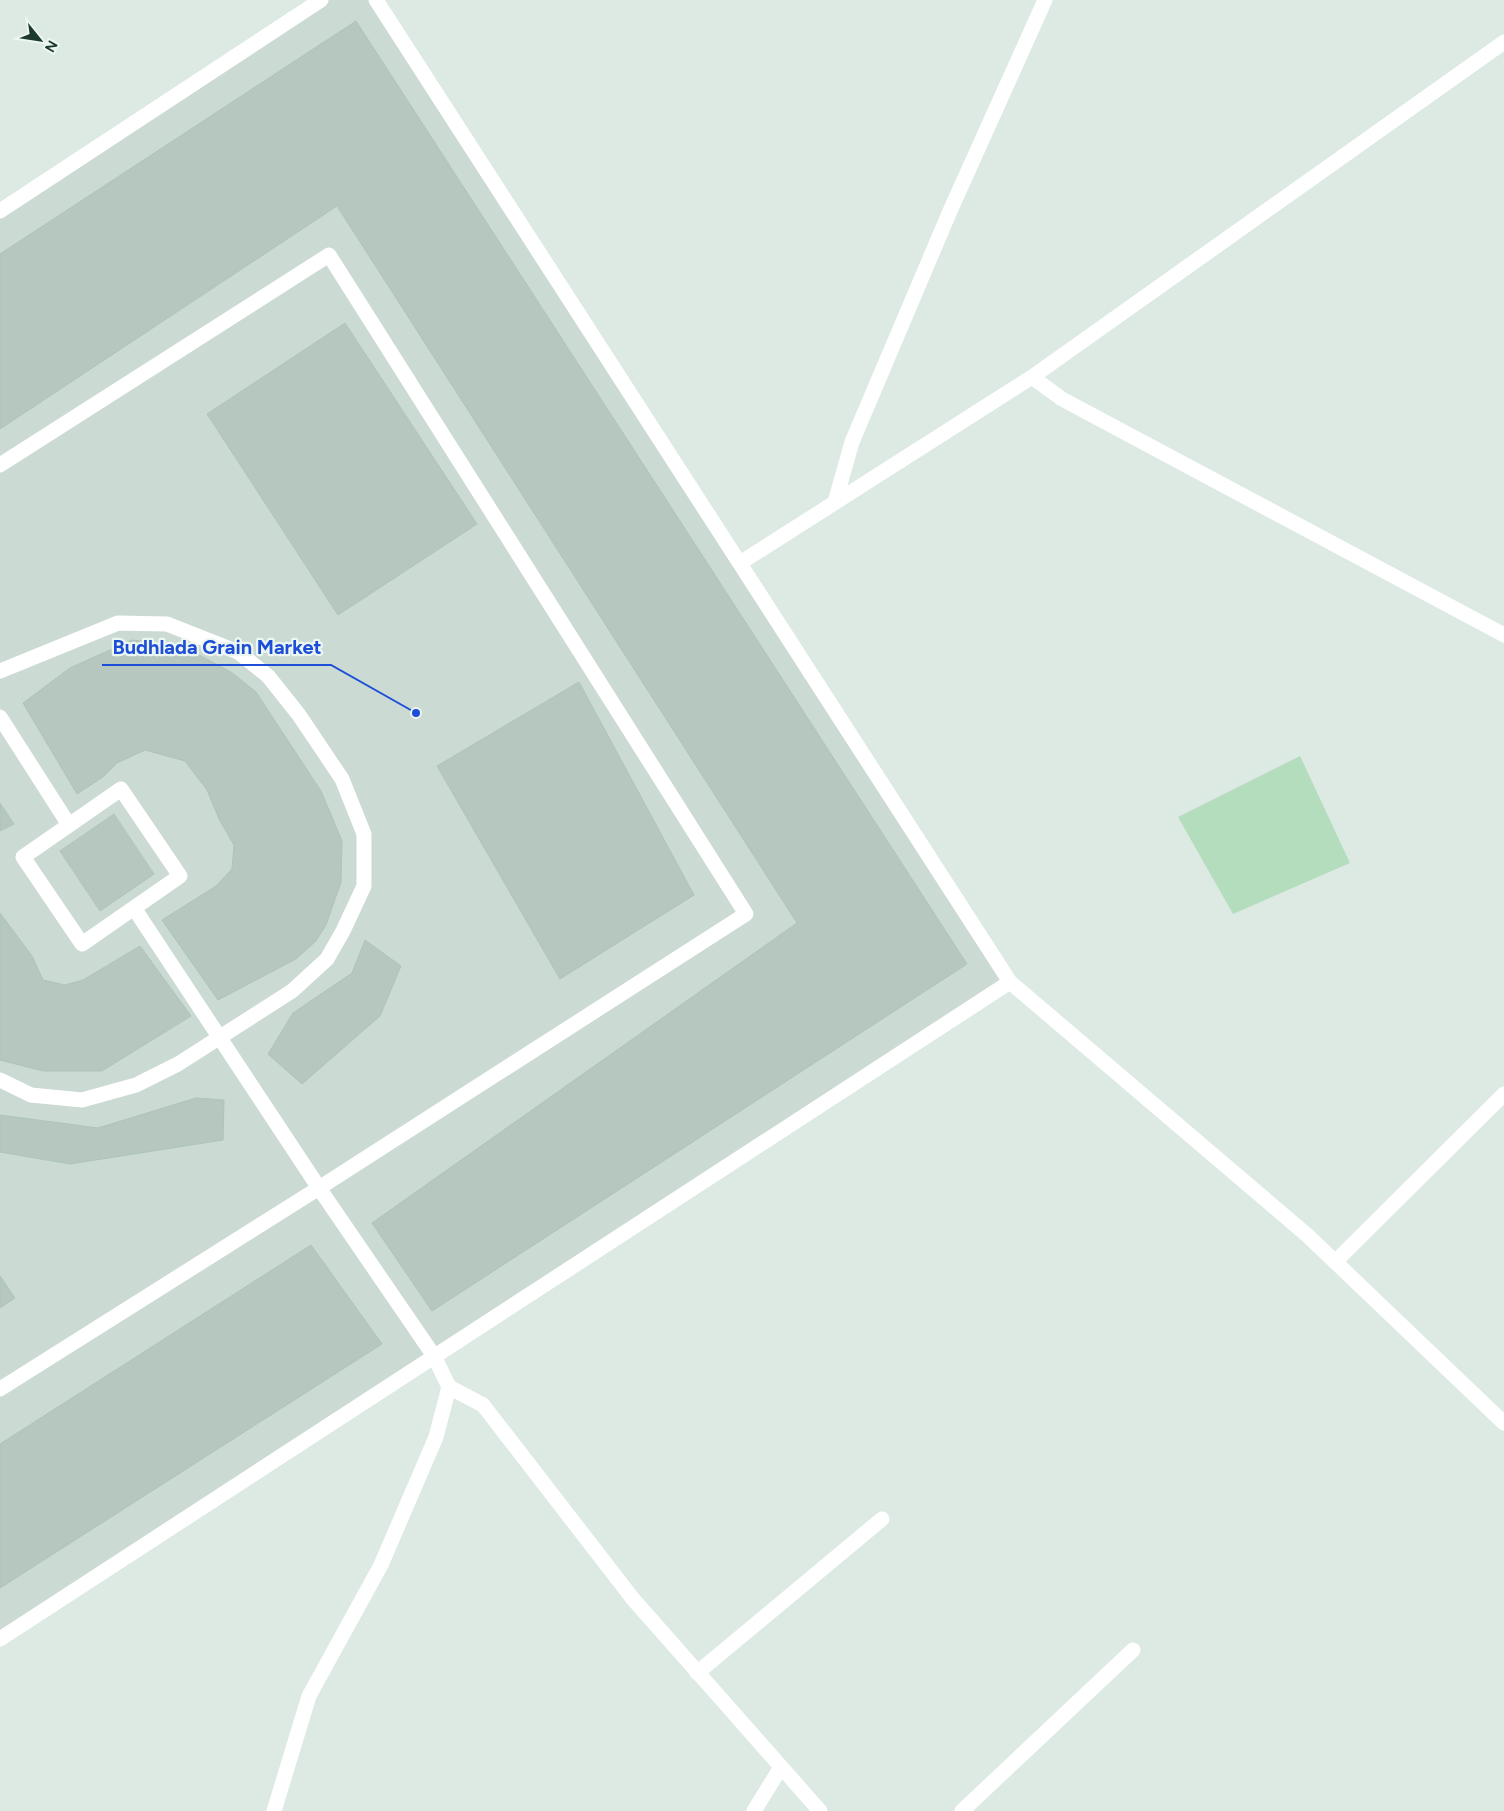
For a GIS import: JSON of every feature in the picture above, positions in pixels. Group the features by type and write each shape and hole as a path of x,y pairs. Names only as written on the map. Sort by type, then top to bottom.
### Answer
{"street":[{"path":"0,210 321,0"},
{"path":"376,0 1010,982 1192,1135 1335,1262 1504,1423"},
{"path":"835,502 852,442 950,211 1044,0"},
{"path":"740,563 1032,377 1504,42"},
{"path":"0,465 329,255 746,914 319,1188 0,1389"},
{"path":"1032,377 1062,399 1504,635"},
{"path":"0,671 118,623 167,624 238,652 268,676 299,715 342,779 364,834 364,886 343,931 327,959 292,991 178,1064 136,1085 82,1100 31,1095 0,1080"},
{"path":"0,717 68,825"},
{"path":"121,789 180,876 134,908 82,944 23,857 121,789"},
{"path":"134,908 319,1188 434,1356 449,1387 483,1405 633,1599 820,1811"},
{"path":"0,1639 1010,982"},
{"path":"1335,1262 1504,1094"},
{"path":"274,1811 309,1696 381,1565 436,1437 449,1387"},
{"path":"698,1673 882,1519"},
{"path":"962,1811 1133,1650"},
{"path":"754,1811 781,1766"}],"shaded area":[{"path":"329,0 372,0 1005,981 0,1635 0,216"}],"green space":[{"path":"1300,756 1350,863 1233,914 1178,817"}],"building":[{"path":"356,21 967,964 432,1311 372,1223 797,923 337,206 0,429 0,254"},
{"path":"345,323 477,524 338,615 207,414"},
{"path":"132,640 182,646 231,672 256,692 321,791 342,841 341,882 326,925 316,941 296,959 218,1000 162,920 216,886 232,869 234,845 219,819 207,790 185,761 145,750 117,763 103,777 77,794 23,703 70,668"},
{"path":"579,682 694,895 560,979 437,766"},
{"path":"0,803 14,824 0,831"},
{"path":"114,814 154,874 100,911 60,851"},
{"path":"0,913 32,956 43,980 65,985 83,980 140,946 191,1016 102,1071 43,1071 0,1060"},
{"path":"365,940 401,966 380,1016 302,1084 268,1054 293,1013 352,973"},
{"path":"196,1098 224,1100 223,1140 70,1164 0,1152 0,1115 98,1128"},
{"path":"311,1245 382,1344 0,1588 0,1444"},
{"path":"0,1276 15,1298 0,1308"}],"place":[{"name":"Budhlada Grain Market","path":"416,713"}]}
